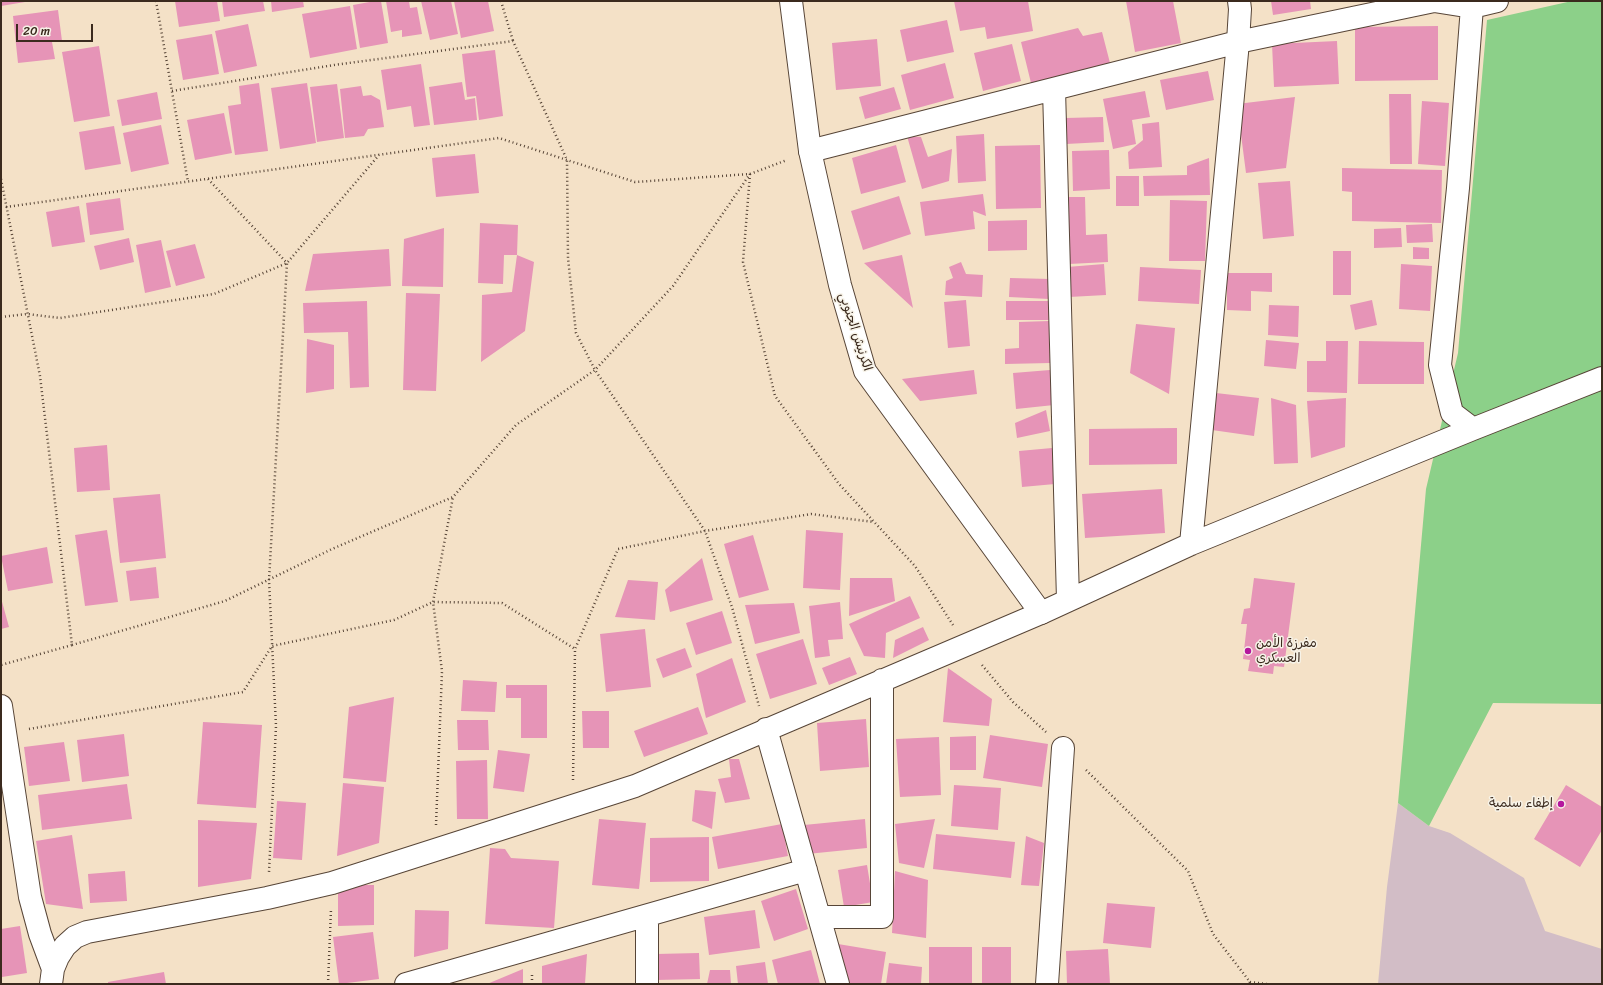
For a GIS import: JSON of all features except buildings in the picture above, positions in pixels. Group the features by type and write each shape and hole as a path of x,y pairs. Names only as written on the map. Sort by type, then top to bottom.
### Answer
{"street":[{"name":"الكرنيش الجنوبي","path":"791,1 810,151 840,285 865,371 1041,613"},
{"path":"1191,544 1238,42 1239,1"},
{"path":"810,151 1238,42 1434,1 1472,7 1497,1"},
{"path":"1472,7 1458,188 1440,365 1452,413 1473,429"},
{"path":"1054,89 1068,600"},
{"path":"52,976 58,957 65,946 75,938 87,932 267,898 332,883 635,786 1041,613 1191,544 1602,378"},
{"path":"820,917 882,916 882,680"},
{"path":"1,706 30,897 52,976"},
{"path":"766,729 838,984"},
{"path":"1047,984 1063,748"},
{"path":"406,984 806,870"},
{"path":"647,916 647,984"}],"path":[{"path":"156,1 188,182"},
{"path":"501,1 513,41 567,160 568,258 576,333 595,370 705,531 732,607 766,729"},
{"path":"172,91 334,65 513,41"},
{"path":"6,207 499,138 635,182 750,174 810,151"},
{"path":"1,317 27,314 60,318 214,294 287,263 379,155"},
{"path":"1,665 225,601 332,549 452,497 516,425 595,370 673,286 750,174"},
{"path":"750,174 743,262 775,396 839,484 915,566 966,644 1013,702 1063,748 1188,871 1213,934 1249,983 1267,984"},
{"path":"1,179 40,376 72,645"},
{"path":"208,179 287,263 269,580 276,726 267,898"},
{"path":"435,850 442,671 433,602 452,497"},
{"path":"572,806 575,650 618,549 705,531 811,514 874,522"},
{"path":"5,733 243,692 272,646 394,620 433,602 502,603 575,650"},
{"path":"328,984 332,883"}],"shaded area":[{"path":"1398,803 1429,826 1450,833 1524,878 1545,931 1602,949 1602,984 1378,984 1387,887"}],"green space":[{"path":"1572,1 1602,1 1602,704 1493,703 1429,826 1398,803 1426,489 1458,353 1487,20"}],"place":[{"name":"مفرزة الأمن العسكري","path":"1248,651"},
{"name":"إطفاء سلمية","path":"1561,804"}]}
